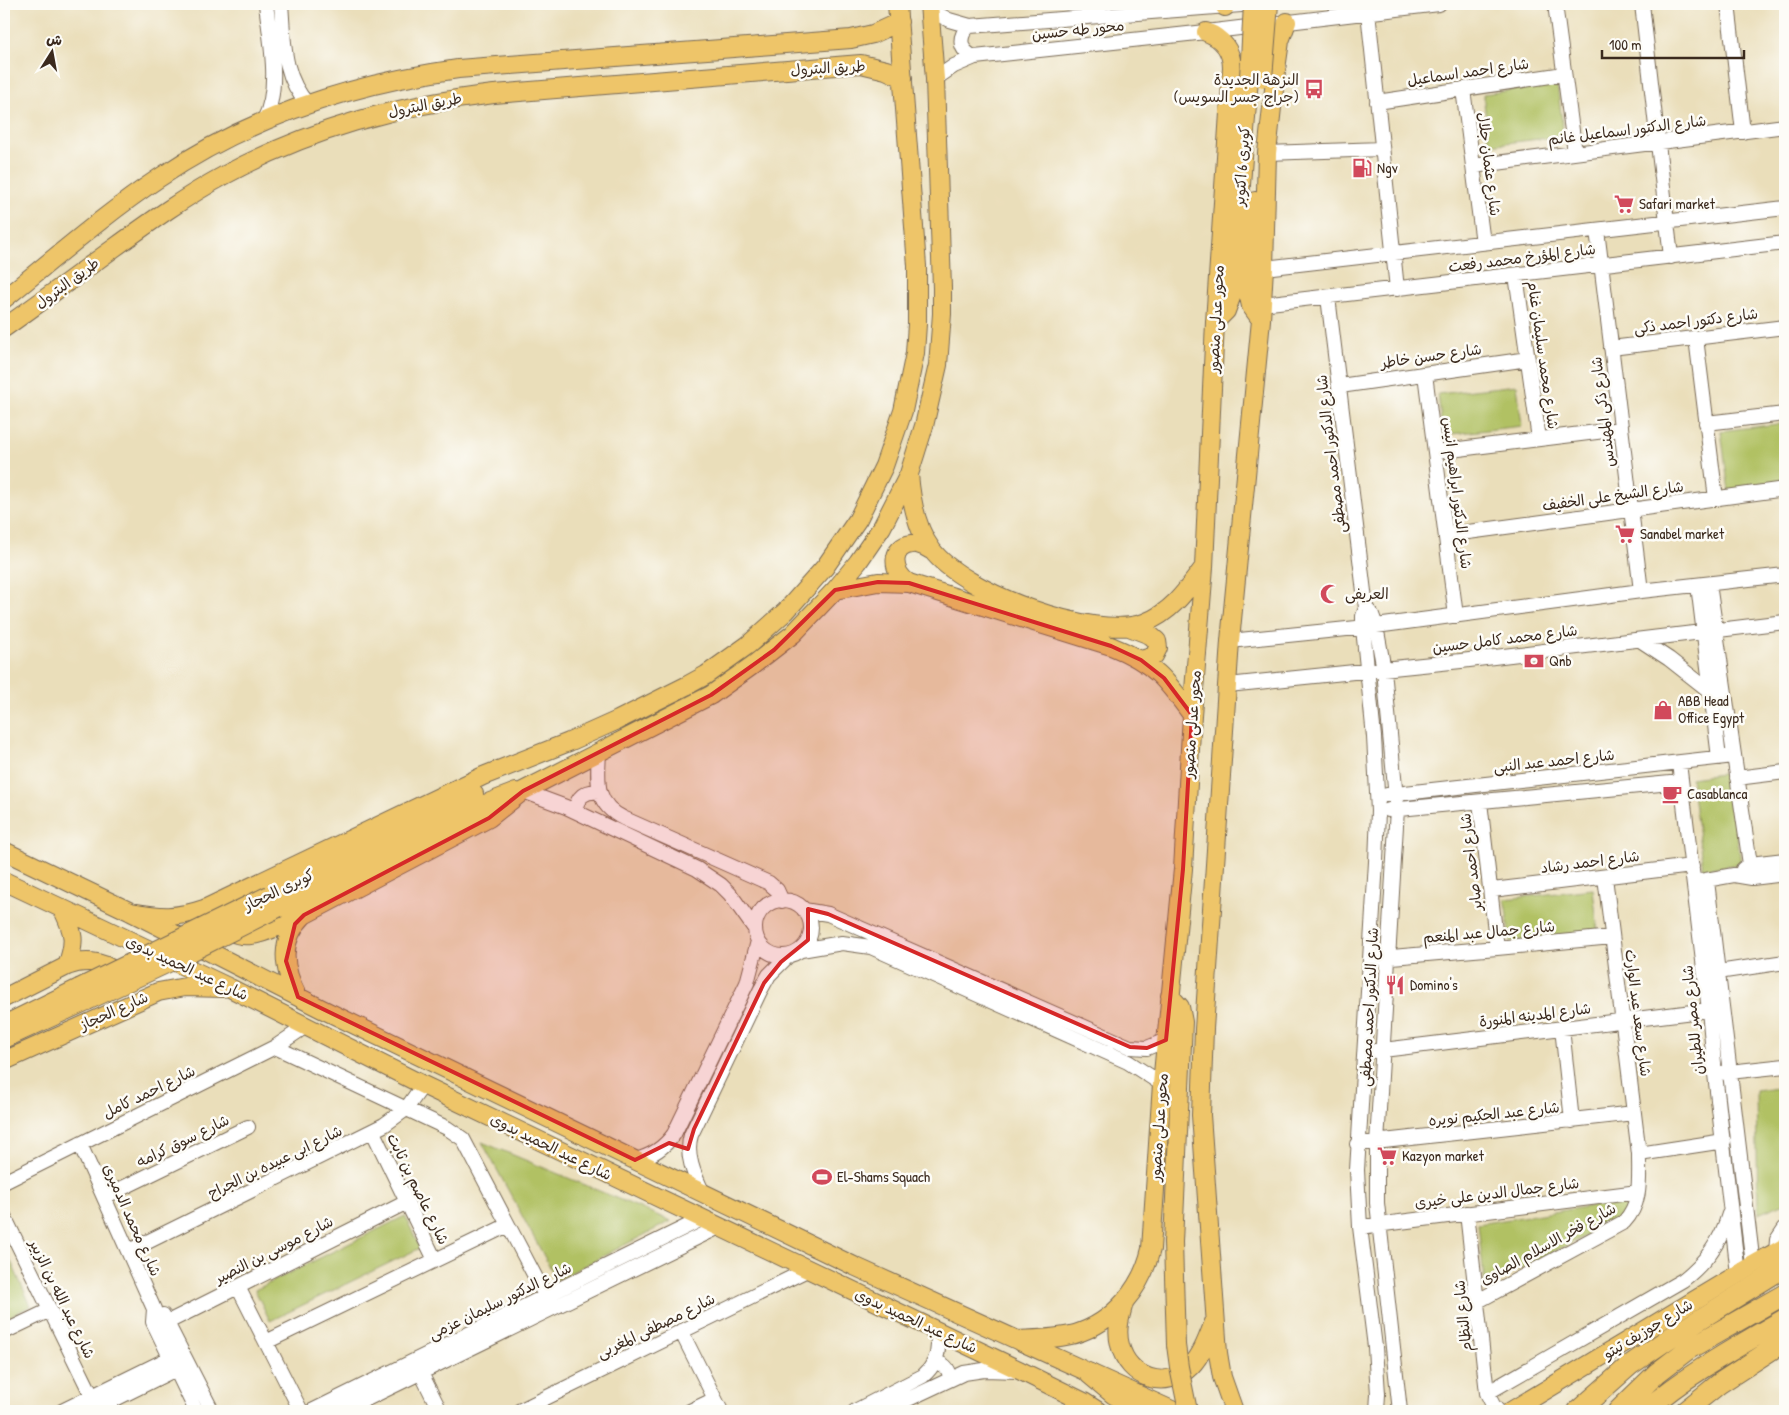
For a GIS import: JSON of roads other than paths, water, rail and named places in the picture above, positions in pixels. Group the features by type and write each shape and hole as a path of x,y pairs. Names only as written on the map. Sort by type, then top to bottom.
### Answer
{"highway":[{"name":"شارع جوزيف تيتو","path":"1584,1405 1630,1365 1687,1327 1782,1256"},
{"path":"1618,1411 1657,1373 1687,1350 1785,1294"},
{"path":"1645,1411 1686,1379 1785,1319"},
{"path":"1685,1411 1720,1383 1785,1341"},
{"path":"1090,1374 1114,1394 1144,1411"}],"main road":[{"path":"131,912 155,916 181,916 204,909 483,776 552,750 618,720 686,686 720,666 748,645 786,611 825,567 848,535 872,493 888,457 910,382 918,324 917,266 898,4"},
{"name":"كوبرى 6 اكتوبر","path":"1254,4 1256,77 1249,290 1251,306 1262,312"},
{"name":"كوبرى 6 اكتوبر","path":"1215,322 1226,311 1232,299 1256,77 1269,4"},
{"path":"224,900 221,912 223,922 229,931 239,936 250,936 304,915 489,818 523,791 688,707 732,681 792,634 835,590 858,562 882,527 909,474 934,390 941,339 942,288 935,79 929,7"},
{"name":"طريق البترول","path":"4,299 128,200 206,149 264,120 340,92 398,78 458,69 862,37 899,22"},
{"path":"1234,1411 1225,1390 1219,1365 1203,1150 1202,1084 1204,1029 1230,641 1262,312 1268,153 1280,41 1288,22"},
{"path":"1206,32 1221,41 1228,51 1232,62 1242,56 1254,53 1266,56 1277,62"},
{"path":"861,64 867,58 870,50 868,43 862,37"},
{"name":"محور عدلى منصور","path":"1018,1340 1054,1338 1076,1334 1100,1322 1124,1303 1141,1280 1151,1249 1162,1084 1183,869 1192,715 1204,567 1215,322 1232,62"},
{"name":"طريق البترول","path":"4,328 174,206 249,162 302,139 359,119 417,105 494,94 861,64 886,70 903,78"},
{"path":"490,66 494,94"},
{"path":"909,474 914,506 924,536 931,550 947,565 964,577 1019,605 1074,620 1107,626 1129,627 1150,635 1157,641 1158,648 1154,656 1141,660"},
{"path":"931,550 913,544 906,546 896,558 897,573 902,579 909,582 1111,646 1141,660 1164,678 1192,715"},
{"path":"1129,627 1153,619 1172,606 1180,599 1204,567"},
{"path":"835,590 878,582 909,582"},
{"name":"كوبرى الحجاز","path":"4,1025 181,957 274,901 519,771 552,750"},
{"name":"كوبرى الحجاز","path":"274,901 495,799 523,791"},
{"name":"شارع عبد الحميد بدوى","path":"4,851 131,912 298,997 634,1160 854,1266 1018,1340"},
{"name":"شارع عبد الحميد بدوى","path":"4,881 230,988 423,1085 1020,1371 1084,1402 1098,1411"},
{"path":"62,910 73,934 73,948 67,966"},
{"path":"298,997 287,971 286,951 290,933 295,924 304,915"},
{"path":"4,998 67,966 93,962 116,972 128,986 133,1003"},
{"name":"شارع الحجاز","path":"4,1061 152,994 185,987 230,988"},
{"name":"كوبرى الحجاز","path":"4,1039 83,994"},
{"path":"1170,996 1180,1008 1183,1022 1173,1242 1176,1345 1188,1411"},
{"name":"شارع جوزيف تيتو","path":"1511,1411 1745,1270 1782,1256"},
{"path":"1124,1303 1118,1326 1122,1352 1136,1372 1155,1379 1170,1378 1190,1367 1199,1355 1216,1318"},
{"path":"1018,1340 1174,1411"}],"street":[{"path":"264,120 273,98 274,83 266,4"},
{"path":"281,4 286,64 294,86 308,104"},
{"name":"محور طه حسين","path":"929,7 949,20 970,26 1254,4"},
{"name":"محور طه حسين","path":"935,79 954,66 975,57 1439,4"},
{"path":"1555,4 1575,153"},
{"path":"1642,4 1671,257"},
{"path":"1728,4 1743,132"},
{"path":"1368,12 1397,289"},
{"path":"970,26 962,35 961,43 967,54 975,57"},
{"name":"شارع احمد اسماعيل","path":"1377,102 1564,74"},
{"path":"273,98 284,97 290,93 294,86"},
{"name":"شارع عثمان جلال","path":"1463,89 1483,243"},
{"name":"شارع الدكتور اسماعيل غانم","path":"1473,166 1785,126"},
{"path":"1268,153 1382,149"},
{"name":"شارع المؤرخ محمد رفعت","path":"1264,268 1785,208"},
{"name":"شارع ذكى المهندس","path":"1597,230 1641,591"},
{"name":"شارع المؤرخ محمد رفعت","path":"1262,312 1328,297 1785,243"},
{"name":"شارع محمد سليمان غنام","path":"1516,275 1538,439"},
{"name":"شارع الدكتور احمد مصطفى","path":"1328,297 1366,608 1374,619 1370,627 1367,672 1374,737 1378,811 1365,1052 1357,1144 1357,1195 1374,1346 1378,1394 1377,1411"},
{"name":"شارع دكتور احمد ذكى","path":"1611,348 1785,327"},
{"path":"1696,338 1716,499"},
{"name":"شارع حسن خاطر","path":"1340,386 1528,359"},
{"name":"شارع الدكتور ابراهيم انيس","path":"1425,374 1456,616"},
{"path":"1706,423 1785,414"},
{"path":"1435,452 1621,429"},
{"name":"شارع الشيخ على الخفيف","path":"1446,535 1785,489"},
{"name":"شارع محمد كامل حسين","path":"1230,641 1370,627 1641,591 1785,575"},
{"path":"1704,584 1710,631 1734,756 1751,871"},
{"name":"شارع محمد كامل حسين","path":"1228,685 1367,672 1785,622"},
{"name":"شارع الدكتور احمد مصطفى","path":"1370,627 1384,670 1397,809 1377,1143 1377,1203 1400,1411"},
{"path":"1710,631 1711,692 1719,758"},
{"path":"1640,640 1670,659 1711,692"},
{"path":"600,751 599,792 605,803 618,815 769,884 777,890 782,901"},
{"name":"شارع احمد عبد النبى","path":"1378,796 1734,756"},
{"name":"شارع مصر للطيران","path":"1679,763 1692,866 1700,881 1718,972 1729,1072 1745,1270"},
{"path":"1737,778 1785,772"},
{"path":"1378,811 1681,782"},
{"path":"523,791 575,811 708,876 730,894 757,935 761,946 770,953 788,956"},
{"path":"575,811 578,800 582,795 593,791 599,792"},
{"name":"شارع احمد صابر","path":"1480,802 1492,890 1497,948"},
{"path":"1700,881 1751,871 1785,860"},
{"name":"شارع احمد رشاد","path":"1492,890 1692,866"},
{"path":"1751,871 1785,874"},
{"name":"شارع سعد عبد الوارث","path":"1605,877 1640,1154"},
{"name":"شارع مصر للطيران","path":"1700,881 1715,1074 1731,1208 1745,1270"},
{"path":"634,1160 658,1151 670,1140 678,1127 747,983 757,935 757,917 765,907 776,902 794,903 804,910 828,914 1125,1045 1141,1049 1166,1040"},
{"path":"801,950 810,934 810,922 804,910"},
{"name":"شارع جمال عبد المنعم","path":"1369,958 1612,937"},
{"path":"703,1193 694,1172 688,1149 689,1141 769,975 788,956 801,950 842,942 871,947 1136,1066 1162,1084"},
{"path":"1718,972 1785,962"},
{"name":"شارع المدينه المنورة","path":"1365,1052 1709,1010"},
{"name":"شارع احمد كامل","path":"4,1182 276,1047 306,1026"},
{"path":"1562,1028 1572,1121"},
{"path":"276,1047 447,1128 463,1139 548,1303"},
{"path":"1136,1066 1142,1060 1141,1049"},
{"path":"1715,1074 1785,1066"},
{"name":"شارع ابى عبيده بن الجراح","path":"128,1251 384,1126 406,1109 423,1085"},
{"name":"شارع عبد الحكيم نويره","path":"1357,1144 1634,1113"},
{"name":"شارع سوق كرامه","path":"104,1197 248,1127"},
{"name":"شارع عاصم بن ثابت","path":"372,1132 435,1260"},
{"path":"670,1140 678,1148 688,1149"},
{"path":"1640,1154 1724,1141"},
{"name":"شارع محمد الدميرى","path":"80,1144 154,1309 154,1322 162,1325 179,1361 196,1411"},
{"name":"شارع فخر الاسلام الصاوى","path":"1478,1301 1624,1222 1632,1214 1638,1192 1640,1154"},
{"name":"شارع جمال الدين على خيرى","path":"1360,1227 1638,1192"},
{"name":"شارع موسى بن النصير","path":"162,1325 407,1202"},
{"path":"1487,1393 1683,1280 1702,1264 1717,1244 1731,1208"},
{"name":"شارع النظام","path":"1467,1213 1487,1393 1498,1411"},
{"name":"شارع عبد الله بن الزبير","path":"4,1216 92,1396"},
{"name":"شارع الدكتور سليمان عزمى","path":"342,1411 421,1373 702,1219"},
{"path":"266,1342 508,1225"},
{"name":"شارع الدكتور سليمان عزمى","path":"312,1411 719,1227"},
{"path":"1782,1256 1777,1240 1785,1228"},
{"name":"شارع مصطفى المغربى","path":"519,1411 807,1270"},
{"path":"238,1287 301,1411"},
{"path":"4,1332 50,1310"},
{"path":"681,1331 718,1405 690,1411"},
{"path":"855,1411 923,1376 934,1363 938,1347 936,1331"},
{"path":"62,1411 92,1396 179,1361"},
{"path":"91,1411 179,1361"},
{"name":"شارع محمد الدميرى","path":"179,1361 212,1411"},
{"path":"934,1363 941,1363 946,1366 950,1372 950,1378"},
{"path":"883,1411 950,1378 974,1371 1020,1371"},
{"path":"421,1373 440,1411"}],"place":[{"name":"النزهة الجديدة (جراج جسر السويس)","path":"1314,89"},
{"name":"Ngv","path":"1362,168"},
{"name":"Safari market","path":"1624,204"},
{"name":"Sanabel market","path":"1625,534"},
{"name":"العريفى","path":"1330,594"},
{"name":"Qnb","path":"1534,661"},
{"name":"ABB Head Office Egypt","path":"1663,710"},
{"name":"Casablanca","path":"1672,794"},
{"name":"Domino's","path":"1395,985"},
{"name":"Kazyon market","path":"1387,1156"},
{"name":"El-Shams Squach","path":"822,1177"}]}
